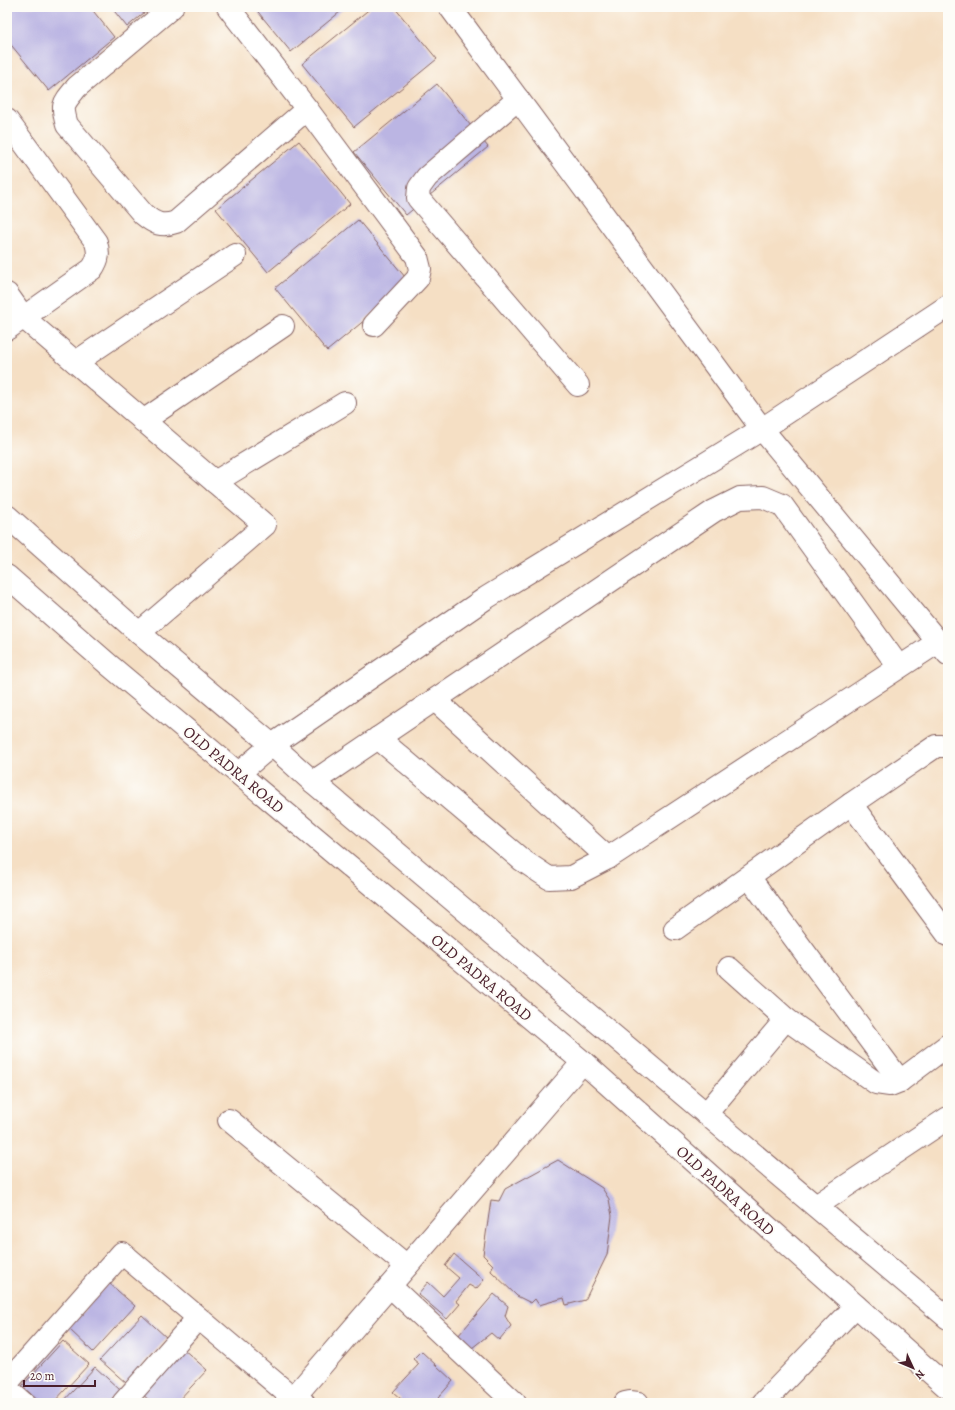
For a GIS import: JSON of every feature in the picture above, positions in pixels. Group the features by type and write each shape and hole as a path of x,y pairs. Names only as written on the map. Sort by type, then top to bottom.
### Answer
{"street":[{"path":"172,7 77,87 66,100 63,110 67,125 143,214 150,220 165,226 176,222 306,109"},
{"path":"228,7 417,257 420,269 418,278 374,325"},
{"path":"378,738 522,860 549,878 571,877 608,858 900,667 943,648 762,429 450,7"},
{"path":"518,99 427,177 419,188 418,198 578,385"},
{"path":"7,120 96,242 99,254 97,262 92,269 16,323"},
{"path":"76,362 235,255"},
{"path":"7,294 16,323 76,362 266,525 139,633"},
{"path":"239,773 272,745 486,598 762,429 948,306"},
{"path":"143,421 283,326"},
{"path":"215,482 345,403"},
{"path":"313,782 714,511 740,498 763,497 782,505 900,667"},
{"path":"7,516 139,633 272,745 313,782 948,1318"},
{"name":"OLD PADRA ROAD","path":"7,576 109,665 583,1062 948,1388"},
{"path":"434,700 608,858"},
{"path":"675,929 851,804 936,746 948,746"},
{"path":"851,804 948,935"},
{"path":"749,876 900,1081"},
{"path":"729,968 786,1019 876,1083 890,1085 900,1081 948,1045"},
{"path":"706,1114 786,1019"},
{"path":"7,1383 122,1253 295,1401 390,1286 583,1062"},
{"path":"816,1206 948,1118"},
{"path":"229,1120 407,1266"},
{"path":"390,1286 515,1403"},
{"path":"763,1403 856,1306"},
{"path":"123,1403 198,1318"},
{"path":"7,1389 23,1403"},
{"path":"625,1403 638,1403"}],"building":[{"path":"7,7 90,7 114,37 49,91 7,40"},
{"path":"111,7 151,7 127,27"},
{"path":"254,7 346,7 291,52"},
{"path":"372,7 394,7 437,59 354,127 302,64"},
{"path":"437,84 488,147 406,215 354,152"},
{"path":"299,141 350,204 268,272 216,209"},
{"path":"358,220 410,283 327,351 275,288"},
{"path":"558,1160 602,1188 609,1199 612,1216 607,1255 585,1300 566,1305 564,1298 539,1305 535,1299 531,1303 517,1296 491,1271 493,1265 483,1255 491,1200 499,1201 505,1189"},
{"path":"454,1254 484,1280 476,1289 469,1285 456,1301 460,1304 447,1319 418,1294 428,1282 443,1296 459,1278 445,1266"},
{"path":"109,1283 135,1306 93,1352 68,1328"},
{"path":"494,1294 508,1306 505,1316 511,1326 499,1340 491,1333 472,1348 458,1336"},
{"path":"142,1315 167,1338 126,1383 100,1360"},
{"path":"63,1341 89,1364 53,1403 41,1403 22,1386"},
{"path":"181,1347 207,1370 176,1403 152,1403 140,1392"},
{"path":"421,1351 453,1381 438,1398 443,1403 398,1403 401,1399 393,1392 419,1364 413,1359"},
{"path":"95,1367 120,1390 108,1403 62,1403"}]}
